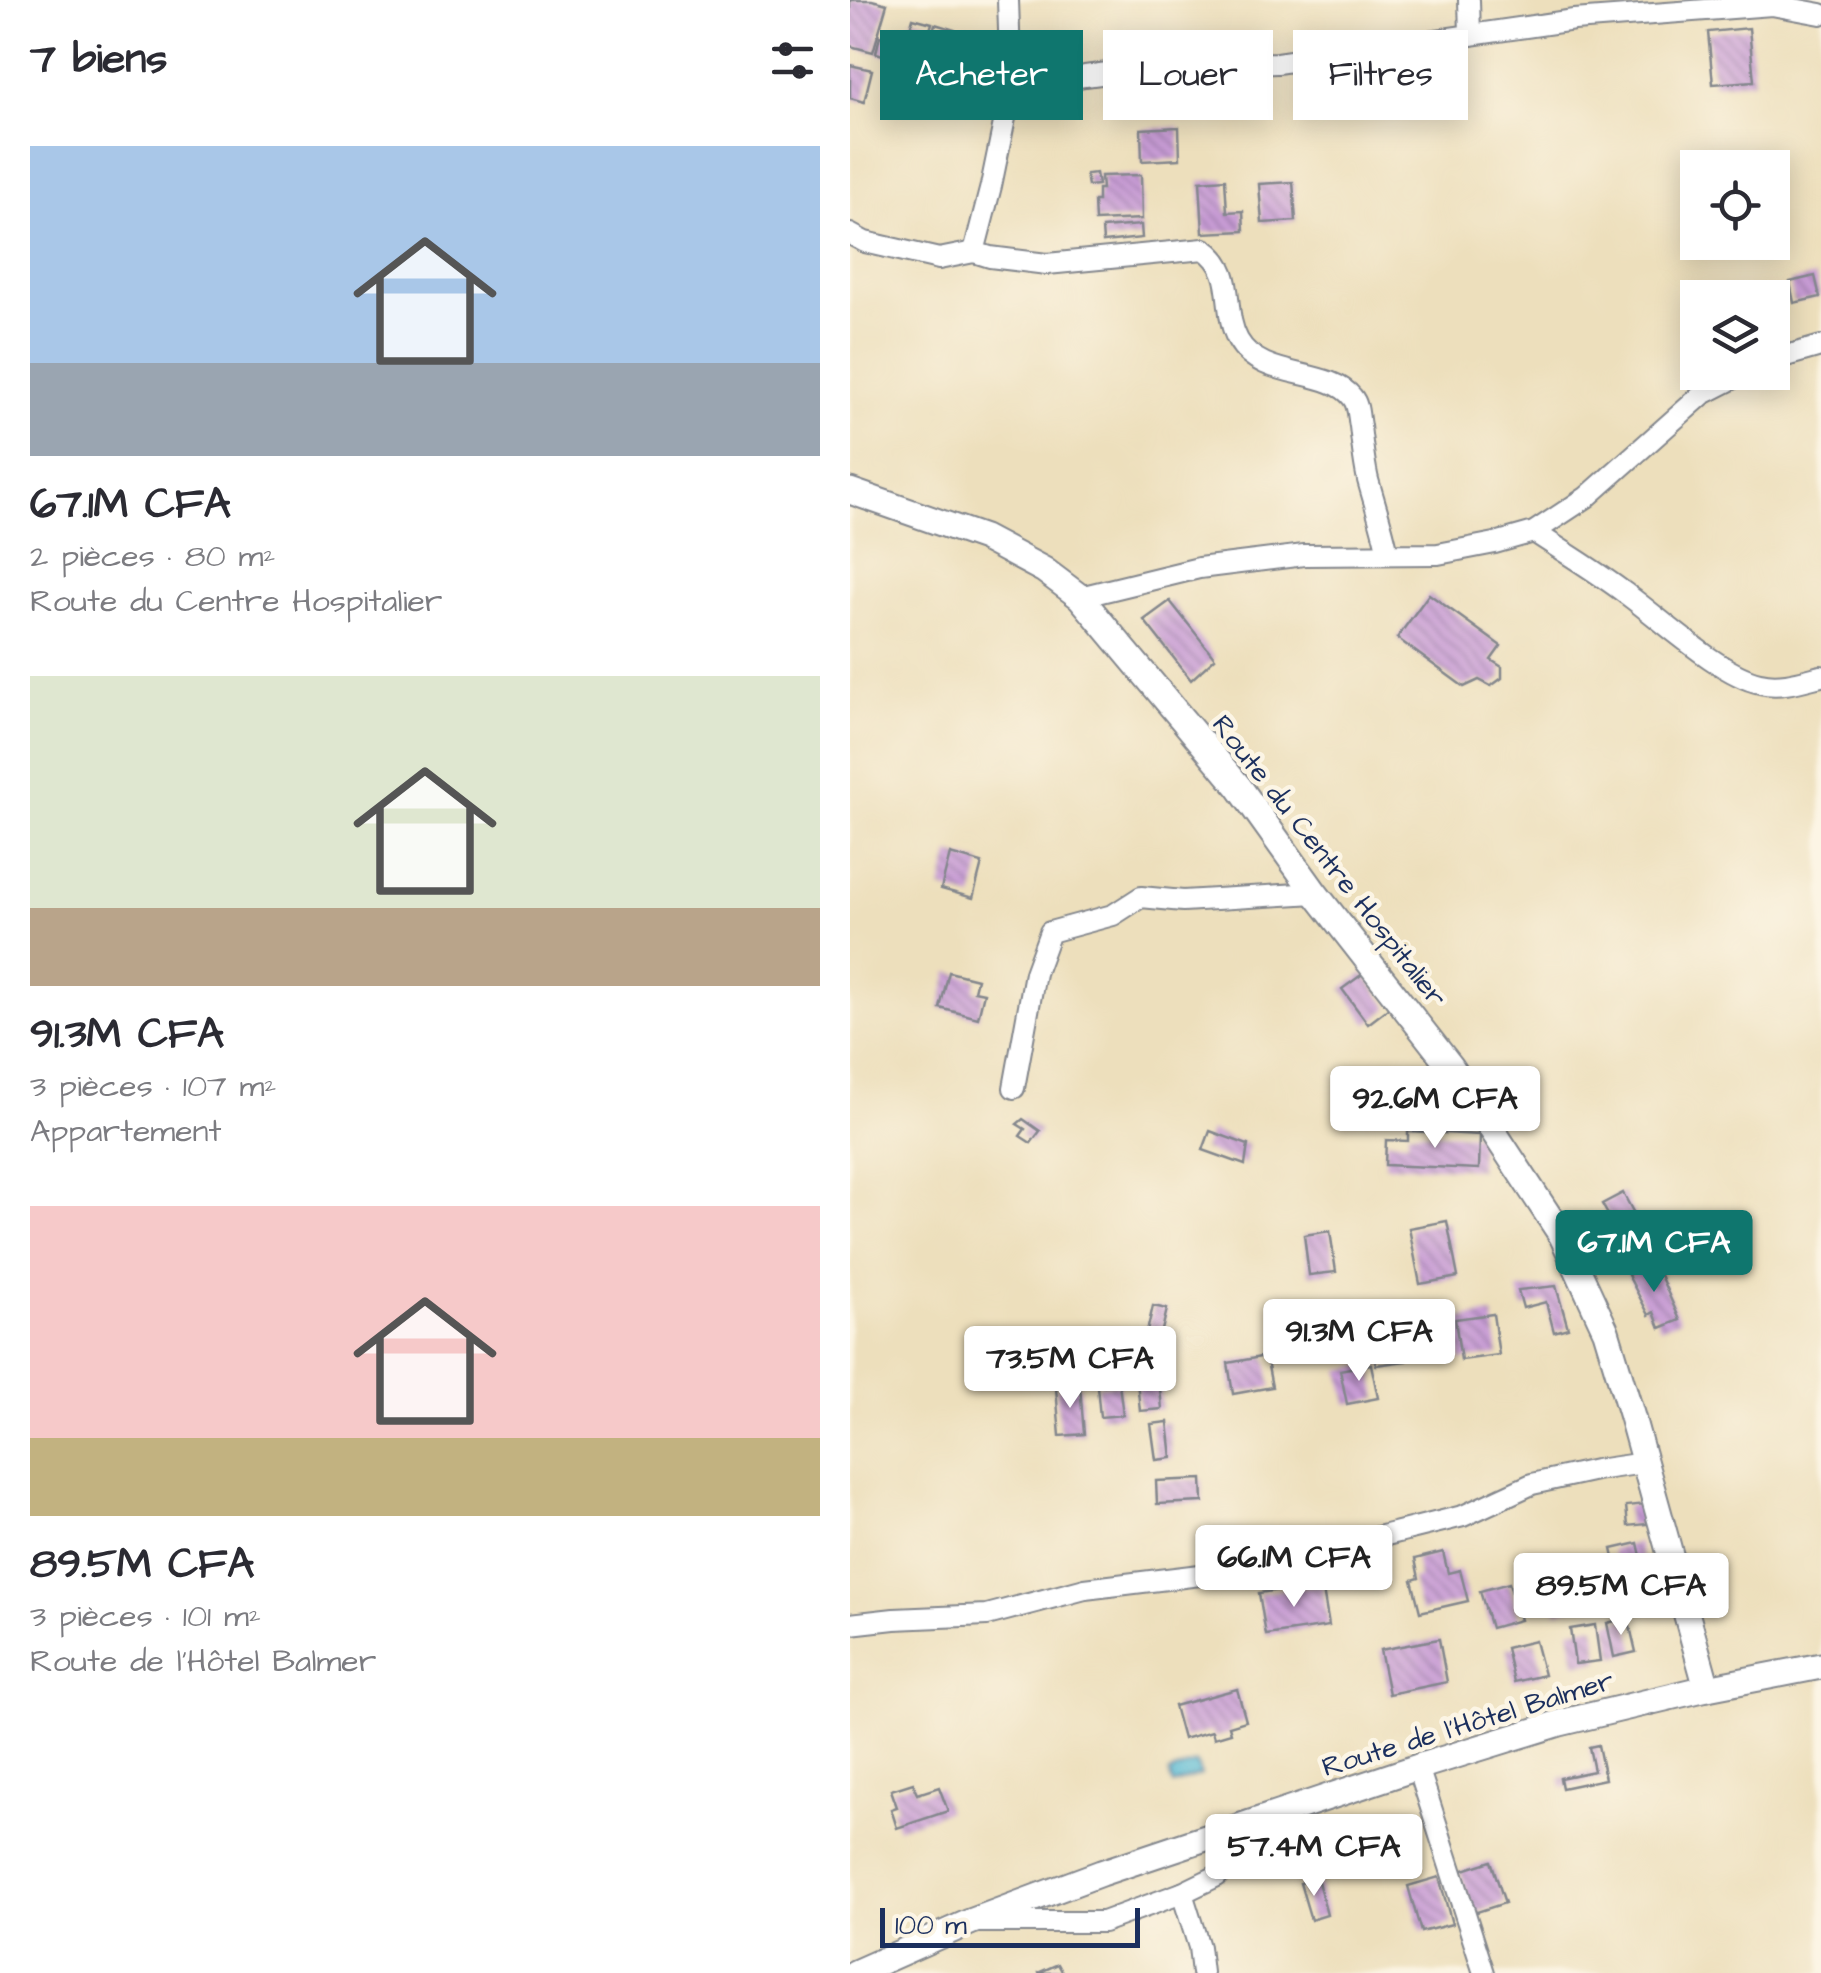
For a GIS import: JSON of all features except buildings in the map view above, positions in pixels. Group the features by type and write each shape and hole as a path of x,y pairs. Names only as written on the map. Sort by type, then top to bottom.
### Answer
{"street":[{"path":"1008,0 1009,30"},
{"path":"1469,0 1470,35"},
{"path":"1083,76 1146,68 1276,63 1574,20 1710,8 1772,5 1821,14"},
{"path":"974,252 1005,120"},
{"path":"850,234 865,242 939,259 974,252 1048,264 1204,249 1224,272 1238,340 1250,353 1281,370 1344,388 1356,401 1368,480 1388,554"},
{"path":"1790,355 1821,346"},
{"path":"1080,596 1216,566 1304,555 1438,554 1534,532 1587,497 1711,390"},
{"name":"Route du Centre Hospitalier","path":"850,491 984,538 1044,570 1080,596 1238,787 1451,1067 1562,1236 1606,1331 1707,1688"},
{"path":"1534,532 1742,678 1764,684 1788,684 1821,676"},
{"path":"1014,1088 1035,973 1050,932 1113,914 1141,897 1182,901 1315,893"},
{"path":"850,1624 987,1615 1085,1590 1249,1569 1462,1516 1532,1484 1644,1463"},
{"name":"Route de l'Hôtel Balmer","path":"855,1973 970,1922 1101,1873 1418,1768 1560,1723 1821,1666"},
{"path":"1418,1768 1484,1973"},
{"path":"970,1922 1103,1922 1217,1876 1238,1854 1246,1823"},
{"path":"1182,1893 1200,1948 1202,1973"}],"water":[{"path":"1196,1763 1201,1775 1173,1785 1169,1773"}]}
